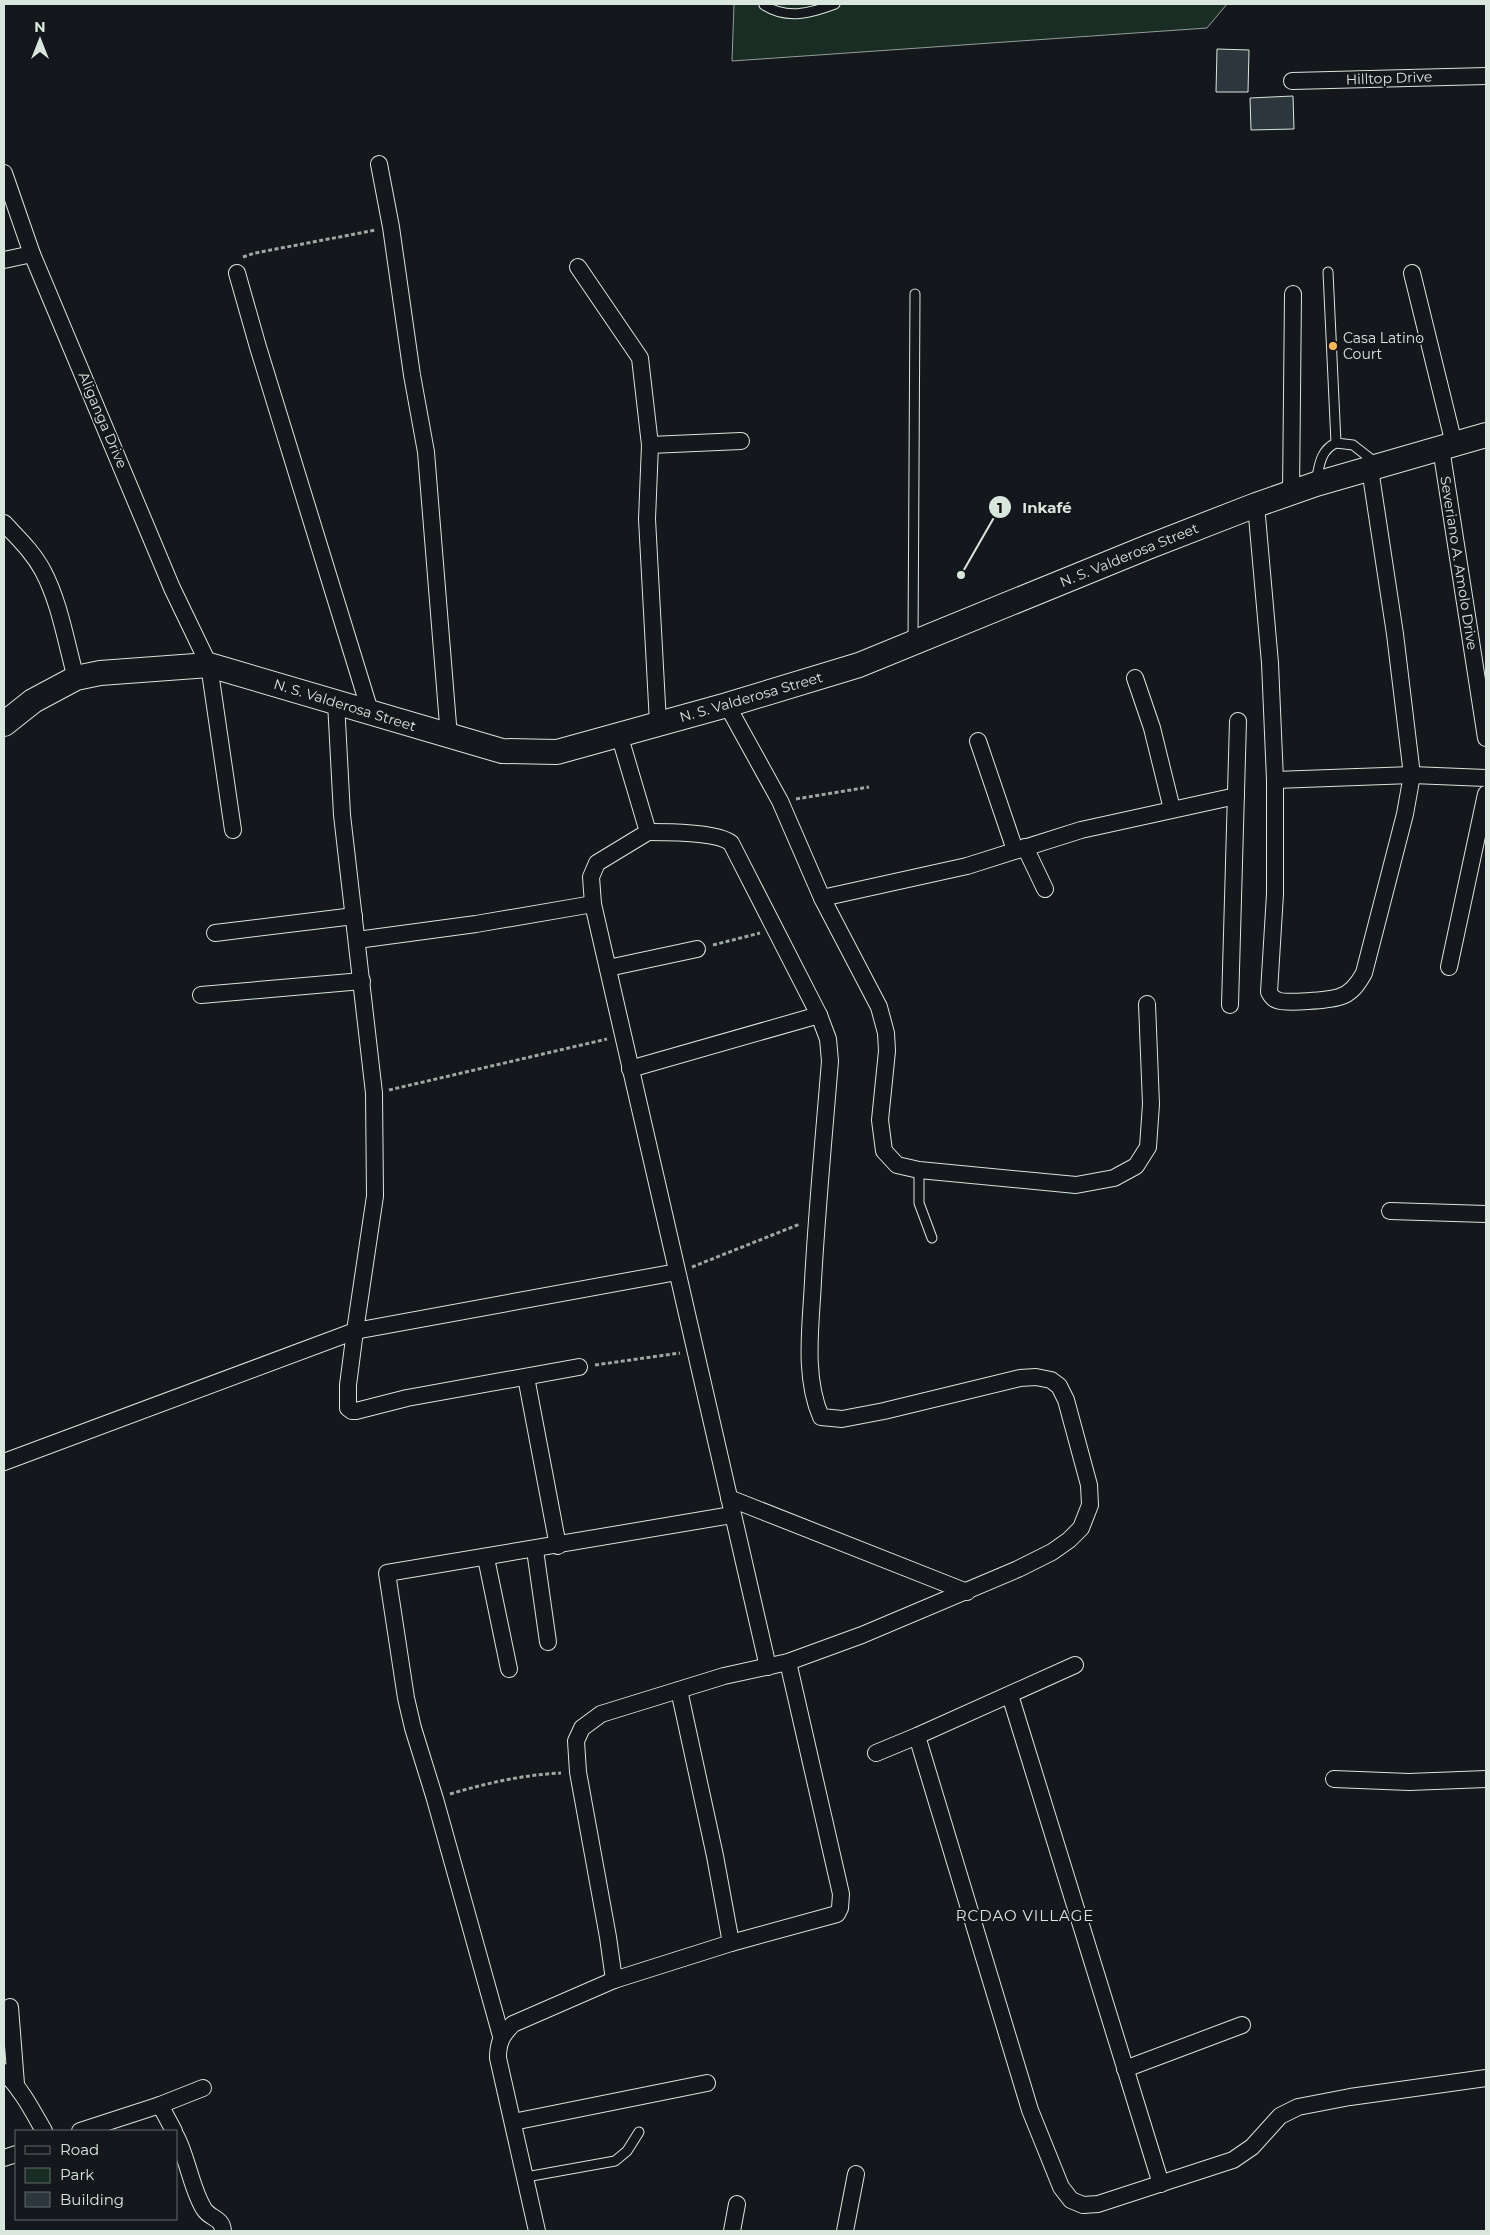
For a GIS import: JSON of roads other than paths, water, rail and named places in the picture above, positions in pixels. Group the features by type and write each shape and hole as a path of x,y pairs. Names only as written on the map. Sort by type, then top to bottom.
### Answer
{"main road":[{"name":"N. S. Valderosa Street","path":"4,724 33,701 76,678 100,673 209,665 370,711 448,737 502,751 557,752 727,705 859,665 1129,554 1291,493 1486,435"}],"street":[{"name":"Hilltop Drive","path":"1292,81 1486,76"},
{"path":"380,164 412,375 426,452 448,737"},
{"name":"Aliganga Drive","path":"4,173 32,254 172,588 209,665 233,830"},
{"path":"4,260 32,254"},
{"path":"578,267 640,358 650,444 647,519 657,673 658,723"},
{"path":"237,273 370,711"},
{"name":"Severiano A. Amolo Drive","path":"1412,273 1447,446 1486,738"},
{"path":"1291,493 1293,294"},
{"path":"650,444 741,442"},
{"path":"1256,506 1270,663 1274,780 1274,894 1269,992 1277,1001 1287,1002 1340,997 1356,987 1364,974 1405,814 1412,775 1375,468"},
{"path":"4,523 27,547 43,571 54,598 76,678"},
{"path":"1135,678 1152,728 1172,809"},
{"path":"336,702 342,815 374,1093 375,1196 348,1385 348,1408 352,1412 407,1398 579,1367"},
{"path":"727,705 780,801 822,898 879,1007 884,1022 886,1051 880,1120 884,1151 897,1165 919,1170 1076,1185 1114,1178 1136,1166 1148,1147 1151,1104 1147,1004"},
{"path":"1230,1005 1238,721"},
{"path":"619,734 648,832"},
{"path":"978,741 1020,849 1045,890"},
{"path":"1274,780 1412,775 1486,778"},
{"path":"1449,967 1486,794"},
{"path":"822,898 967,866 1081,830 1236,796"},
{"path":"614,1980 578,1772 576,1741 582,1728 601,1714 724,1676 768,1667 788,1662 862,1635 967,1592 1052,1552 1070,1540 1081,1528 1090,1506 1089,1484 1066,1400 1059,1386 1051,1380 1036,1377 1020,1378 884,1412 842,1419 821,1417 813,1400 810,1342 817,1217 830,1061 828,1039 819,1015 776,928 728,840 687,832 648,832 597,862 591,877 593,904 768,1667"},
{"path":"357,940 476,924 593,904"},
{"path":"215,933 354,916"},
{"path":"608,968 698,949"},
{"path":"201,995 362,981"},
{"path":"630,1069 819,1015"},
{"path":"1390,1211 1486,1214"},
{"path":"4,1462 355,1331 677,1272"},
{"path":"526,1377 558,1546"},
{"path":"729,1498 967,1592"},
{"path":"501,2036 406,1698 387,1573 558,1546 732,1515"},
{"path":"534,1550 548,1642"},
{"path":"486,1558 509,1669"},
{"path":"537,2231 498,2058 498,2046 501,2036 513,2024 614,1980 730,1943 837,1914 840,1908 841,1894 788,1662"},
{"path":"876,1753 1075,1665"},
{"path":"679,1690 715,1856 730,1943"},
{"path":"1010,1695 1161,2184"},
{"path":"917,1736 1030,2110 1061,2187 1071,2200 1083,2205 1098,2204 1233,2160 1252,2146 1280,2116 1298,2108 1350,2096 1486,2078"},
{"path":"1334,1779 1409,1782 1486,1779"},
{"path":"10,2007 16,2084"},
{"path":"1125,2069 1242,2025"},
{"path":"4,2072 16,2084 43,2130"},
{"path":"513,2122 707,2083"},
{"path":"83,2130 160,2105 203,2088"},
{"path":"160,2105 173,2130"},
{"path":"178,2141 204,2210 219,2220 223,2231"},
{"path":"845,2231 856,2174"},
{"path":"732,2231 737,2204"}],"lane":[{"path":"764,5 775,12 791,15 817,11 835,4"},
{"path":"1328,272 1336,443"},
{"path":"912,643 915,294"},
{"path":"1316,484 1321,458 1327,448 1336,443 1353,445 1375,468"},
{"path":"919,1170 919,1203 932,1238"},
{"path":"526,2177 615,2161 627,2151 639,2132"}],"place":[{"name":"Casa Latino Court","path":"1333,346"},
{"name":"Inkafé","path":"961,575"}],"district":[{"name":"RCDAO VILLAGE","path":"1025,1916"}]}
